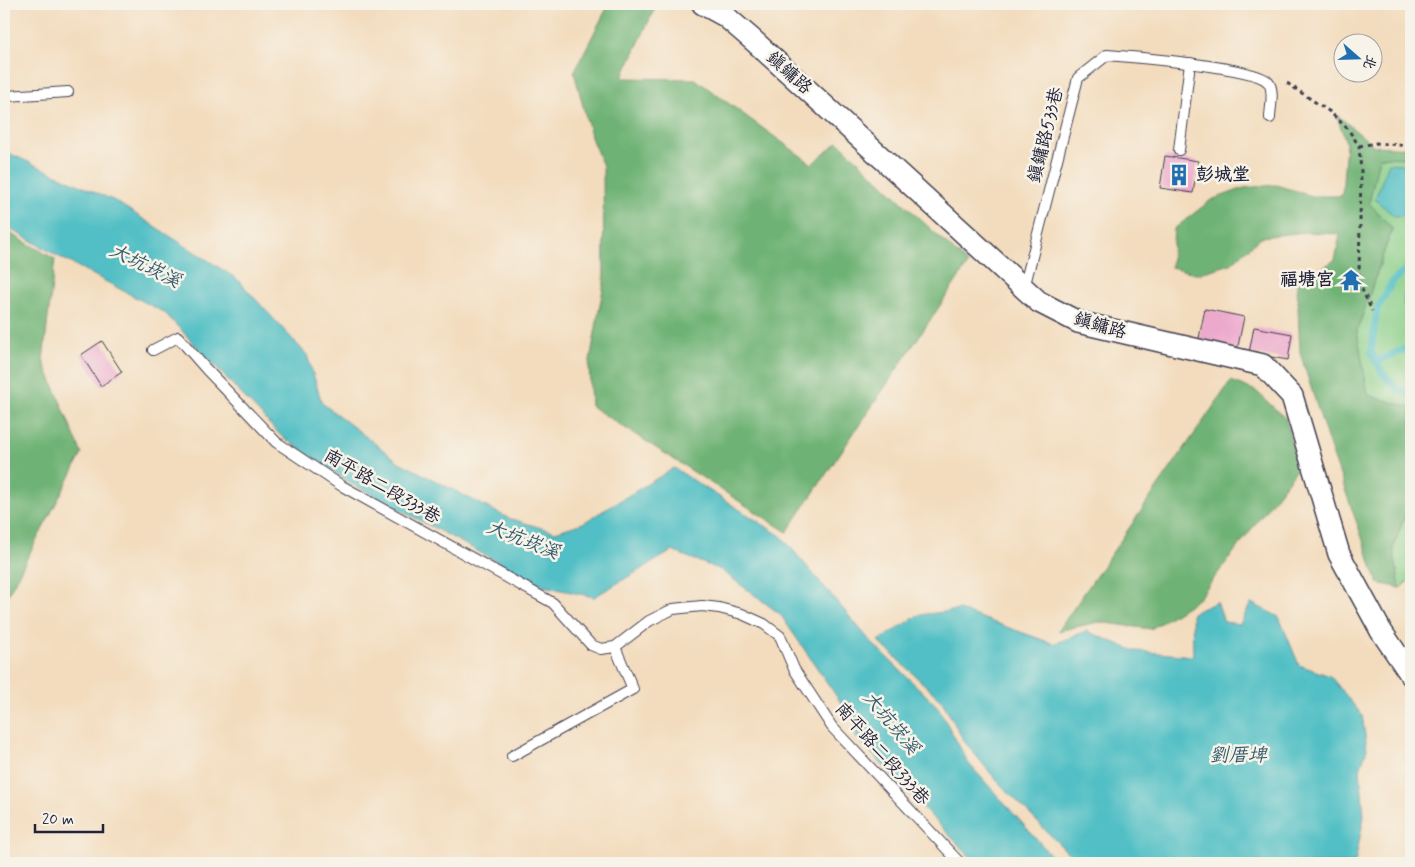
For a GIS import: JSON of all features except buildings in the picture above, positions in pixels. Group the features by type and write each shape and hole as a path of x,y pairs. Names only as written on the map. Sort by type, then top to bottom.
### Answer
{"street":[{"name":"鎮鏞路","path":"703,4 725,16 754,41 1039,302 1078,322 1263,365 1292,396 1340,554 1381,630 1411,675"}],"lane":[{"name":"鎮鏞路533巷","path":"1024,288 1078,78 1107,55 1190,63 1251,74 1266,79"},
{"path":"1179,150 1190,63"},
{"path":"1266,79 1272,87 1270,118"},
{"path":"4,93 7,96 68,92"},
{"name":"南平路二段333巷","path":"153,350 178,337 276,442 342,486 553,602 591,645 601,649 615,647 649,621 673,609 702,606 719,608 742,614 764,624 780,636 794,669 832,727 960,863"},
{"path":"512,756 633,689 615,647"}],"path":[{"path":"1266,79 1287,83 1330,112 1348,129 1358,146 1361,172 1359,222 1360,285 1372,311"},
{"path":"1358,146 1376,143 1411,146"}],"green space":[{"path":"609,4 657,4 622,78 695,79 812,164 838,142 968,264 787,532 591,406 589,366 604,283 603,166 592,140 574,72"},
{"path":"1336,114 1374,146 1411,148 1411,158 1379,157 1369,203 1392,228 1357,331 1368,395 1411,408 1411,498 1393,548 1400,588 1378,583 1329,444 1300,353 1297,284 1335,260 1340,234 1304,232 1261,237 1231,264 1197,274 1171,267 1174,229 1211,200 1244,188 1276,185 1312,196 1342,196 1346,142"},
{"path":"1379,157 1411,158 1411,408 1368,395 1357,331 1392,229 1369,203"},
{"path":"4,230 55,259 43,360 82,454 4,602"},
{"path":"1231,381 1256,391 1286,419 1297,469 1199,598 1151,629 1098,622 1058,631"},
{"path":"1411,498 1411,579 1400,588 1393,548"}],"water":[{"name":"大坑崁溪","path":"4,151 115,201 237,279 307,355 322,403 399,462 508,518 555,532 583,523 674,468 781,536 872,643 938,707 969,764 1058,863 976,863 856,737 857,726 780,614 721,570 672,551 594,597 543,586 352,484 280,435 165,313 4,225"},
{"path":"1389,163 1411,165 1411,215 1394,216 1375,199"},
{"path":"1411,283 1411,312 1404,306 1404,293"},
{"name":"劉厝埤","path":"1217,602 1224,622 1240,624 1251,603 1279,617 1299,665 1330,676 1362,715 1367,749 1360,769 1364,816 1355,863 1078,863 998,782 964,741 942,701 878,641 919,615 959,610 1054,644 1086,631 1135,651 1193,656 1192,613"}],"waterway":[{"path":"1411,266 1393,281 1377,309 1371,352 1383,374 1398,390 1411,393"},
{"path":"1376,362 1411,346"}],"place":[{"name":"彭城堂","path":"1179,175"},
{"name":"福塘宮","path":"1351,280"}]}
